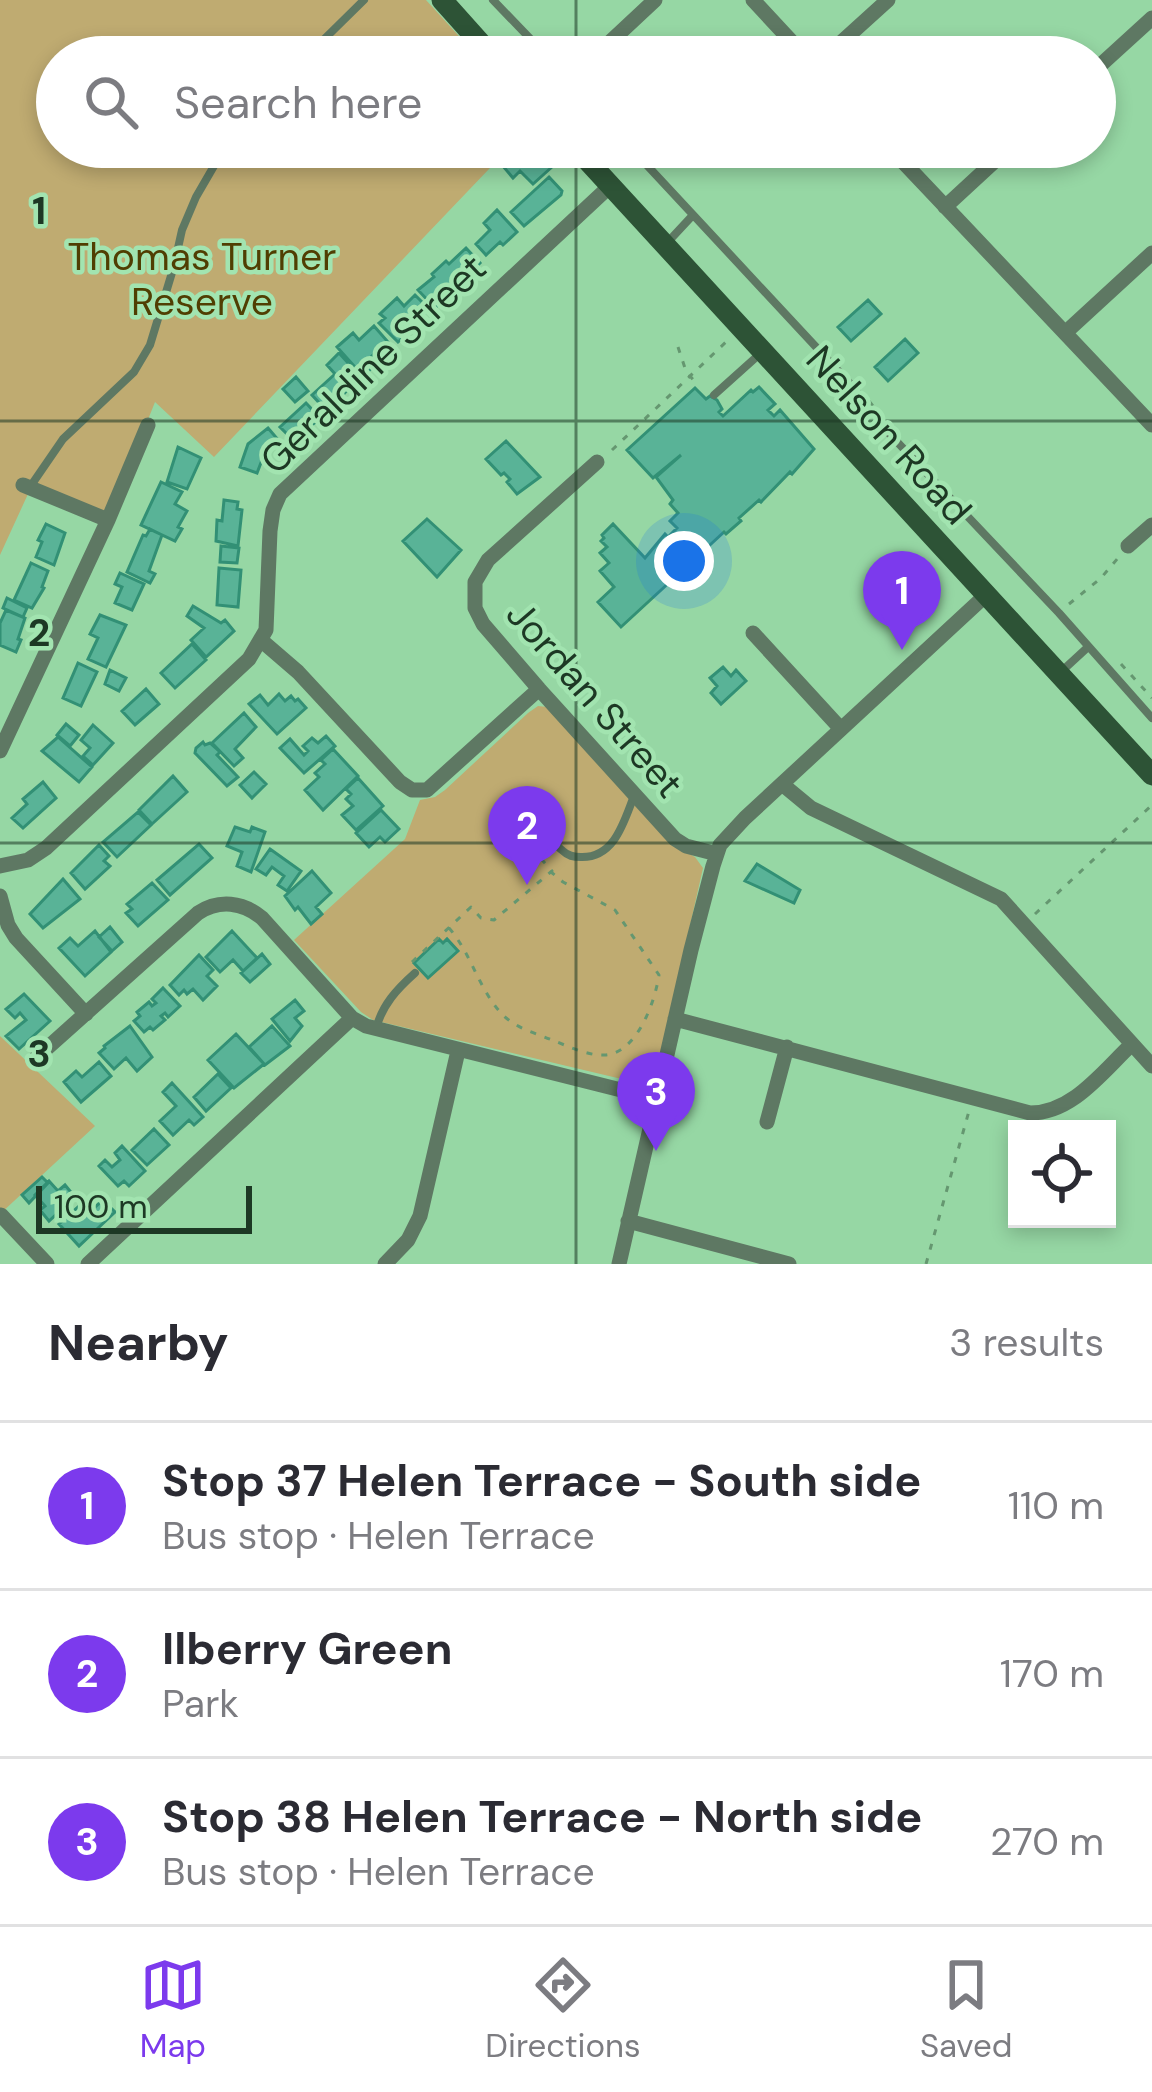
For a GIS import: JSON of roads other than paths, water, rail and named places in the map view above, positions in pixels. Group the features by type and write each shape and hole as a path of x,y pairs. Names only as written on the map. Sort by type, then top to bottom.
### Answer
{"main road":[{"path":"442,0 475,36"},
{"name":"Nelson Road","path":"594,168 1152,775"}],"street":[{"path":"616,36 655,0"},
{"path":"753,0 786,36"},
{"path":"848,36 888,0"},
{"path":"1116,51 1152,18"},
{"path":"909,168 1152,425"},
{"path":"945,207 987,168"},
{"name":"Geraldine Street","path":"262,640 272,517 280,494 610,186"},
{"path":"1065,333 1152,254"},
{"path":"0,751 109,520 148,425"},
{"name":"Jordan Street","path":"597,461 493,555 480,571 473,601 479,618 538,689 679,842 717,854"},
{"path":"27,486 109,520"},
{"path":"1125,550 1152,525"},
{"path":"619,1264 717,854 729,833 986,595"},
{"path":"754,633 841,729"},
{"path":"0,866 28,860 46,848 243,665 262,640 403,785 416,791 427,790 538,689"},
{"path":"782,784 812,808 1007,904 1152,1066"},
{"path":"0,896 16,938 86,1013"},
{"path":"36,1058 203,908 236,905 262,918 352,1018 376,1030 657,1099"},
{"path":"88,1264 352,1018"},
{"path":"675,1019 1048,1120 1132,1044"},
{"path":"767,1121 787,1047"},
{"path":"386,1264 408,1240 423,1206 458,1051"},
{"path":"1,1215 47,1264"},
{"path":"628,1221 789,1264"}],"lane":[{"path":"327,36 364,0"},
{"path":"493,0 528,36"},
{"path":"27,486 63,439 134,371 150,345 182,230 213,168"},
{"name":"Nelson Road","path":"649,168 857,391"},
{"path":"666,244 693,215"},
{"path":"714,395 764,351"},
{"name":"Nelson Road","path":"882,421 1152,718"},
{"path":"1059,674 1088,647"},
{"path":"524,807 564,853 583,858 603,852 613,842 634,794"},
{"path":"376,1030 380,1016 413,968"}],"place":[{"name":"Stop 37 Helen Terrace - South side","path":"902,650"},
{"name":"Ilberry Green","path":"527,885"},
{"name":"Stop 38 Helen Terrace - North side","path":"656,1151"}],"park label":[{"name":"Thomas Turner Reserve","path":"202,278"}]}
